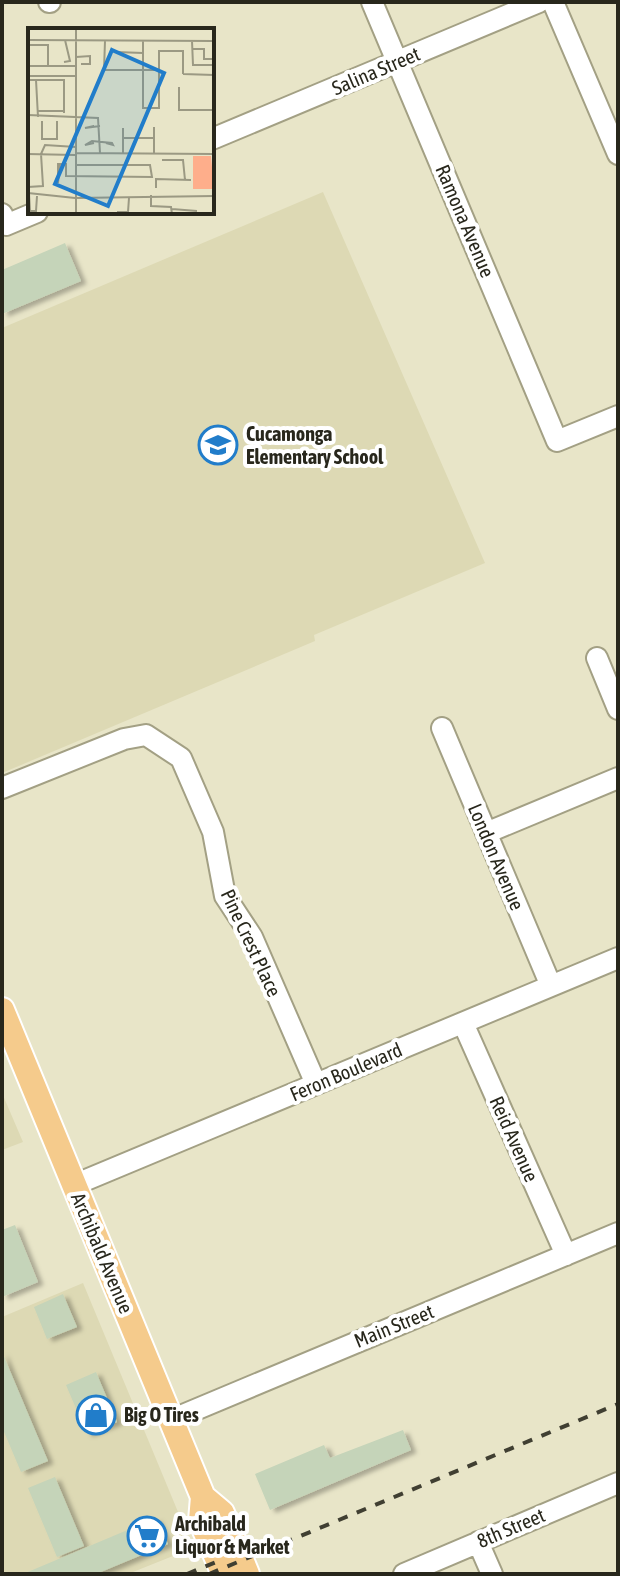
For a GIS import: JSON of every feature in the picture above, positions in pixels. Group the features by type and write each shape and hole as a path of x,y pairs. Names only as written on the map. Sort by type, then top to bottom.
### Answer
{"main road":[{"name":"Archibald Avenue","path":"2,1010 203,1497 201,1521 224,1574"},
{"name":"Archibald Avenue","path":"203,1497 222,1513 247,1574"}],"street":[{"name":"Ramona Avenue","path":"372,2 557,441 618,416"},
{"name":"Salina Street","path":"214,138 539,2"},
{"path":"553,2 618,154"},
{"path":"4,220 29,214"},
{"path":"597,658 618,709"},
{"name":"London Avenue","path":"442,728 551,986"},
{"name":"Pine Crest Place","path":"2,788 124,739 146,735 181,758 213,832 225,896 252,937 316,1084"},
{"path":"486,833 618,778"},
{"name":"Feron Boulevard","path":"74,1185 618,958"},
{"name":"Reid Avenue","path":"463,1023 566,1255"},
{"name":"Main Street","path":"171,1420 618,1233"},
{"name":"8th Street","path":"404,1574 618,1483"},
{"path":"478,1542 492,1574"}],"shaded area":[{"name":"Cucamonga Elementary School","path":"323,192 485,563 314,635 315,641 2,773 2,328"},
{"path":"2,1093 23,1142 2,1150"},
{"path":"83,1283 193,1548 128,1574 2,1574 2,1317"}],"building":[{"path":"65,243 81,281 2,314 2,270"},
{"path":"15,1225 38,1282 2,1297 2,1230"},
{"path":"63,1294 77,1327 47,1339 34,1307"},
{"path":"2,1352 48,1461 21,1472 2,1427"},
{"path":"96,1372 117,1422 87,1434 66,1385"},
{"path":"403,1430 411,1450 270,1510 255,1474 324,1445 330,1458"},
{"path":"55,1477 84,1546 57,1557 28,1488"},
{"path":"156,1518 168,1544 96,1574 23,1574"}],"railway":[{"path":"209,1574 618,1404"},
{"path":"187,1574 216,1562"}],"place":[{"name":"Cucamonga Elementary School","path":"218,445"},
{"name":"Big O Tires","path":"96,1415"},
{"name":"Archibald Liquor & Market","path":"147,1536"}]}
